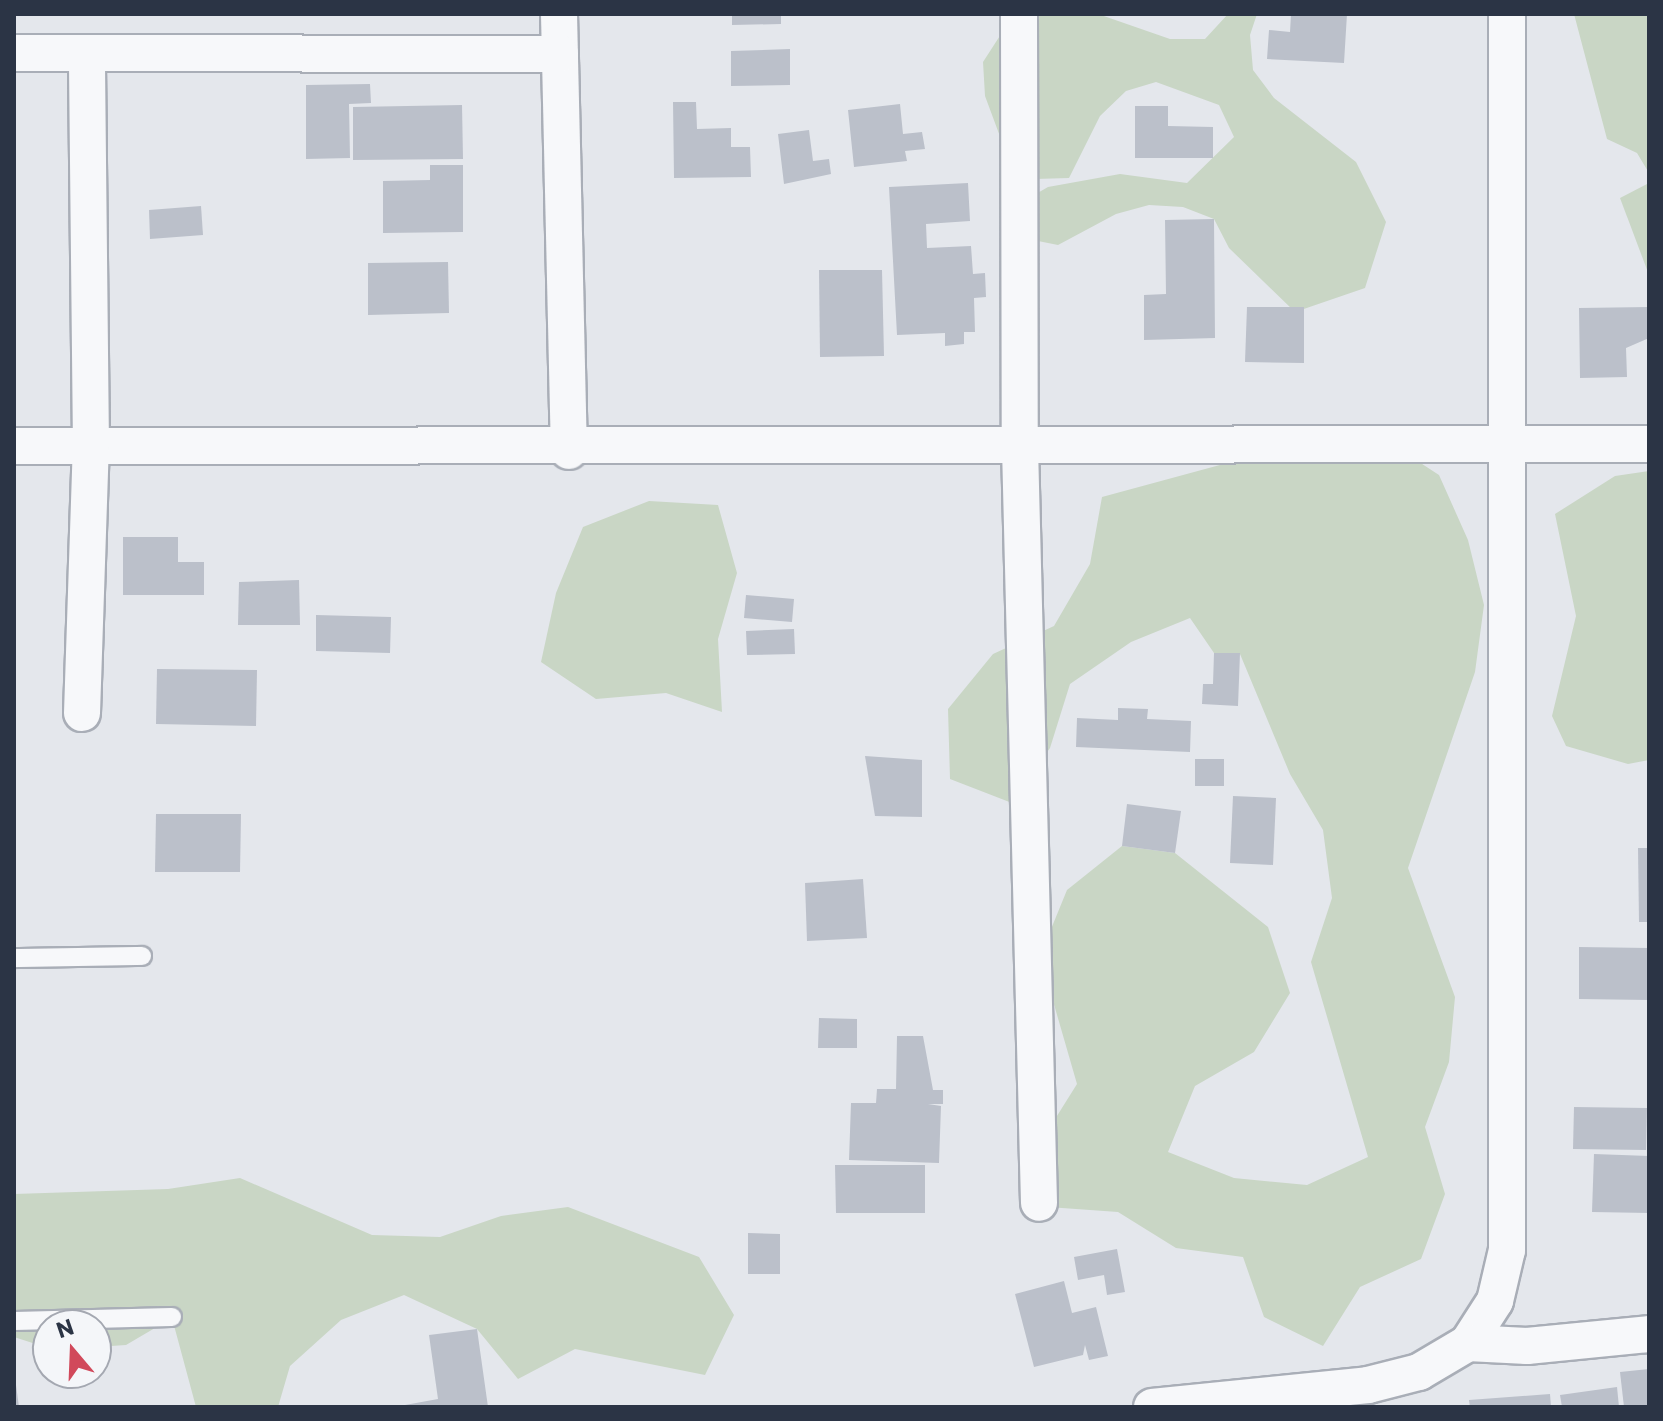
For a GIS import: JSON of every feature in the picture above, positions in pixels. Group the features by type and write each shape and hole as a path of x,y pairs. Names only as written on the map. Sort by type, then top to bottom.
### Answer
{"street":[{"path":"559,14 569,451"},
{"path":"1019,14 1020,447 1039,1203"},
{"path":"1152,1407 1370,1396 1468,1343 1495,1301 1507,1250 1511,444 1507,14"},
{"path":"14,53 87,58 560,54"},
{"path":"82,713 91,447 87,58"},
{"path":"14,446 569,451 1649,444"},
{"path":"1468,1343 1527,1346 1649,1334"}],"lane":[{"path":"14,958 142,956"},
{"path":"14,1321 172,1317"}],"green space":[{"path":"1014,14 1098,14 1170,39 1205,39 1228,14 1257,14 1250,35 1253,70 1274,98 1356,162 1386,222 1365,288 1295,312 1229,248 1214,219 1183,207 1149,205 1116,214 1058,245 1023,238 1022,202 1048,187 1120,174 1187,183 1234,137 1219,105 1156,82 1126,91 1100,116 1069,178 1035,179 1008,158 985,96 983,62"},
{"path":"1574,14 1649,14 1649,173 1637,153 1607,139"},
{"path":"1649,183 1649,275 1620,198"},
{"path":"1379,436 1439,475 1468,540 1484,605 1475,672 1408,868 1455,997 1449,1062 1425,1127 1445,1194 1421,1259 1360,1287 1323,1346 1264,1317 1243,1257 1176,1248 1118,1212 1048,1207 1040,1143 1077,1084 1040,956 1067,890 1122,846 1175,853 1268,927 1290,993 1254,1052 1195,1086 1168,1152 1234,1178 1307,1185 1368,1157 1311,962 1332,898 1323,830 1290,774 1240,654 1214,653 1190,618 1131,642 1070,684 1050,748 1012,803 950,779 948,709 993,654 1054,626 1090,564 1102,497 1242,459"},
{"path":"1649,471 1649,760 1628,764 1566,746 1552,716 1576,616 1555,514 1615,476"},
{"path":"649,501 718,505 737,573 718,639 722,712 666,693 596,699 541,662 556,593 583,527"},
{"path":"240,1178 372,1235 440,1237 501,1216 568,1207 699,1257 734,1315 705,1375 575,1349 518,1379 477,1329 404,1295 341,1320 290,1366 278,1407 196,1407 172,1318 126,1345 112,1346 112,1309 32,1309 32,1343 14,1337 14,1194 168,1189"}],"building":[{"path":"732,14 781,14 781,24 732,25"},
{"path":"1291,14 1347,14 1344,63 1267,59 1269,30 1290,32"},
{"path":"790,49 790,85 731,86 731,51"},
{"path":"370,84 371,103 349,104 350,158 306,159 306,85"},
{"path":"673,102 696,102 697,129 731,128 731,147 750,147 751,177 674,178"},
{"path":"900,104 903,134 922,132 925,149 905,151 907,161 854,167 848,110"},
{"path":"462,105 463,159 353,160 353,107"},
{"path":"1135,106 1168,106 1168,126 1213,127 1213,158 1135,158"},
{"path":"809,130 813,161 829,159 831,174 784,184 778,134"},
{"path":"430,165 463,165 463,232 383,233 383,181 430,180"},
{"path":"968,183 970,221 926,224 927,248 971,246 973,274 985,273 986,297 974,298 975,332 964,332 964,344 945,346 945,333 897,335 889,187"},
{"path":"201,206 203,235 150,239 149,210"},
{"path":"1214,219 1215,338 1144,340 1144,295 1166,294 1165,220"},
{"path":"448,262 449,313 368,315 368,263"},
{"path":"819,270 882,270 884,356 820,357"},
{"path":"1247,307 1304,307 1304,363 1245,362"},
{"path":"1649,307 1649,338 1626,348 1627,377 1580,378 1579,308"},
{"path":"123,537 178,537 178,562 204,562 204,595 123,595"},
{"path":"299,580 300,625 238,625 239,582"},
{"path":"746,595 794,599 792,622 744,618"},
{"path":"316,615 391,617 390,653 316,651"},
{"path":"794,629 795,654 747,655 746,631"},
{"path":"1214,653 1240,653 1238,706 1202,704 1203,684 1213,684"},
{"path":"157,669 257,670 256,726 156,724"},
{"path":"1118,708 1148,709 1147,719 1191,721 1190,752 1076,747 1077,718 1118,720"},
{"path":"865,756 922,760 922,817 875,816"},
{"path":"1195,759 1224,759 1224,786 1195,786"},
{"path":"1233,796 1276,798 1273,865 1230,863"},
{"path":"1127,804 1181,811 1175,853 1122,846"},
{"path":"156,814 241,814 240,872 155,872"},
{"path":"1638,848 1649,848 1649,922 1639,922"},
{"path":"863,879 867,938 807,941 805,883"},
{"path":"1579,947 1649,948 1649,1000 1579,999"},
{"path":"819,1018 857,1019 857,1048 818,1048"},
{"path":"897,1036 923,1036 933,1090 943,1090 943,1104 928,1104 941,1106 939,1163 849,1160 851,1103 876,1103 877,1089 896,1089"},
{"path":"1574,1107 1647,1108 1646,1150 1573,1149"},
{"path":"1594,1154 1649,1156 1649,1213 1592,1212"},
{"path":"835,1165 925,1165 925,1213 836,1213"},
{"path":"748,1233 780,1234 780,1274 748,1274"},
{"path":"1117,1249 1125,1292 1107,1295 1104,1275 1078,1280 1074,1257"},
{"path":"1064,1281 1072,1313 1096,1307 1108,1356 1089,1360 1085,1345 1083,1355 1034,1367 1015,1294"},
{"path":"477,1329 488,1407 394,1407 438,1399 429,1335"},
{"path":"1649,1369 1649,1407 1624,1407 1620,1372"},
{"path":"16,1385 19,1407 14,1407"},
{"path":"1617,1387 1619,1407 1562,1407 1560,1395"},
{"path":"1550,1394 1551,1407 1470,1407 1469,1400"}]}
